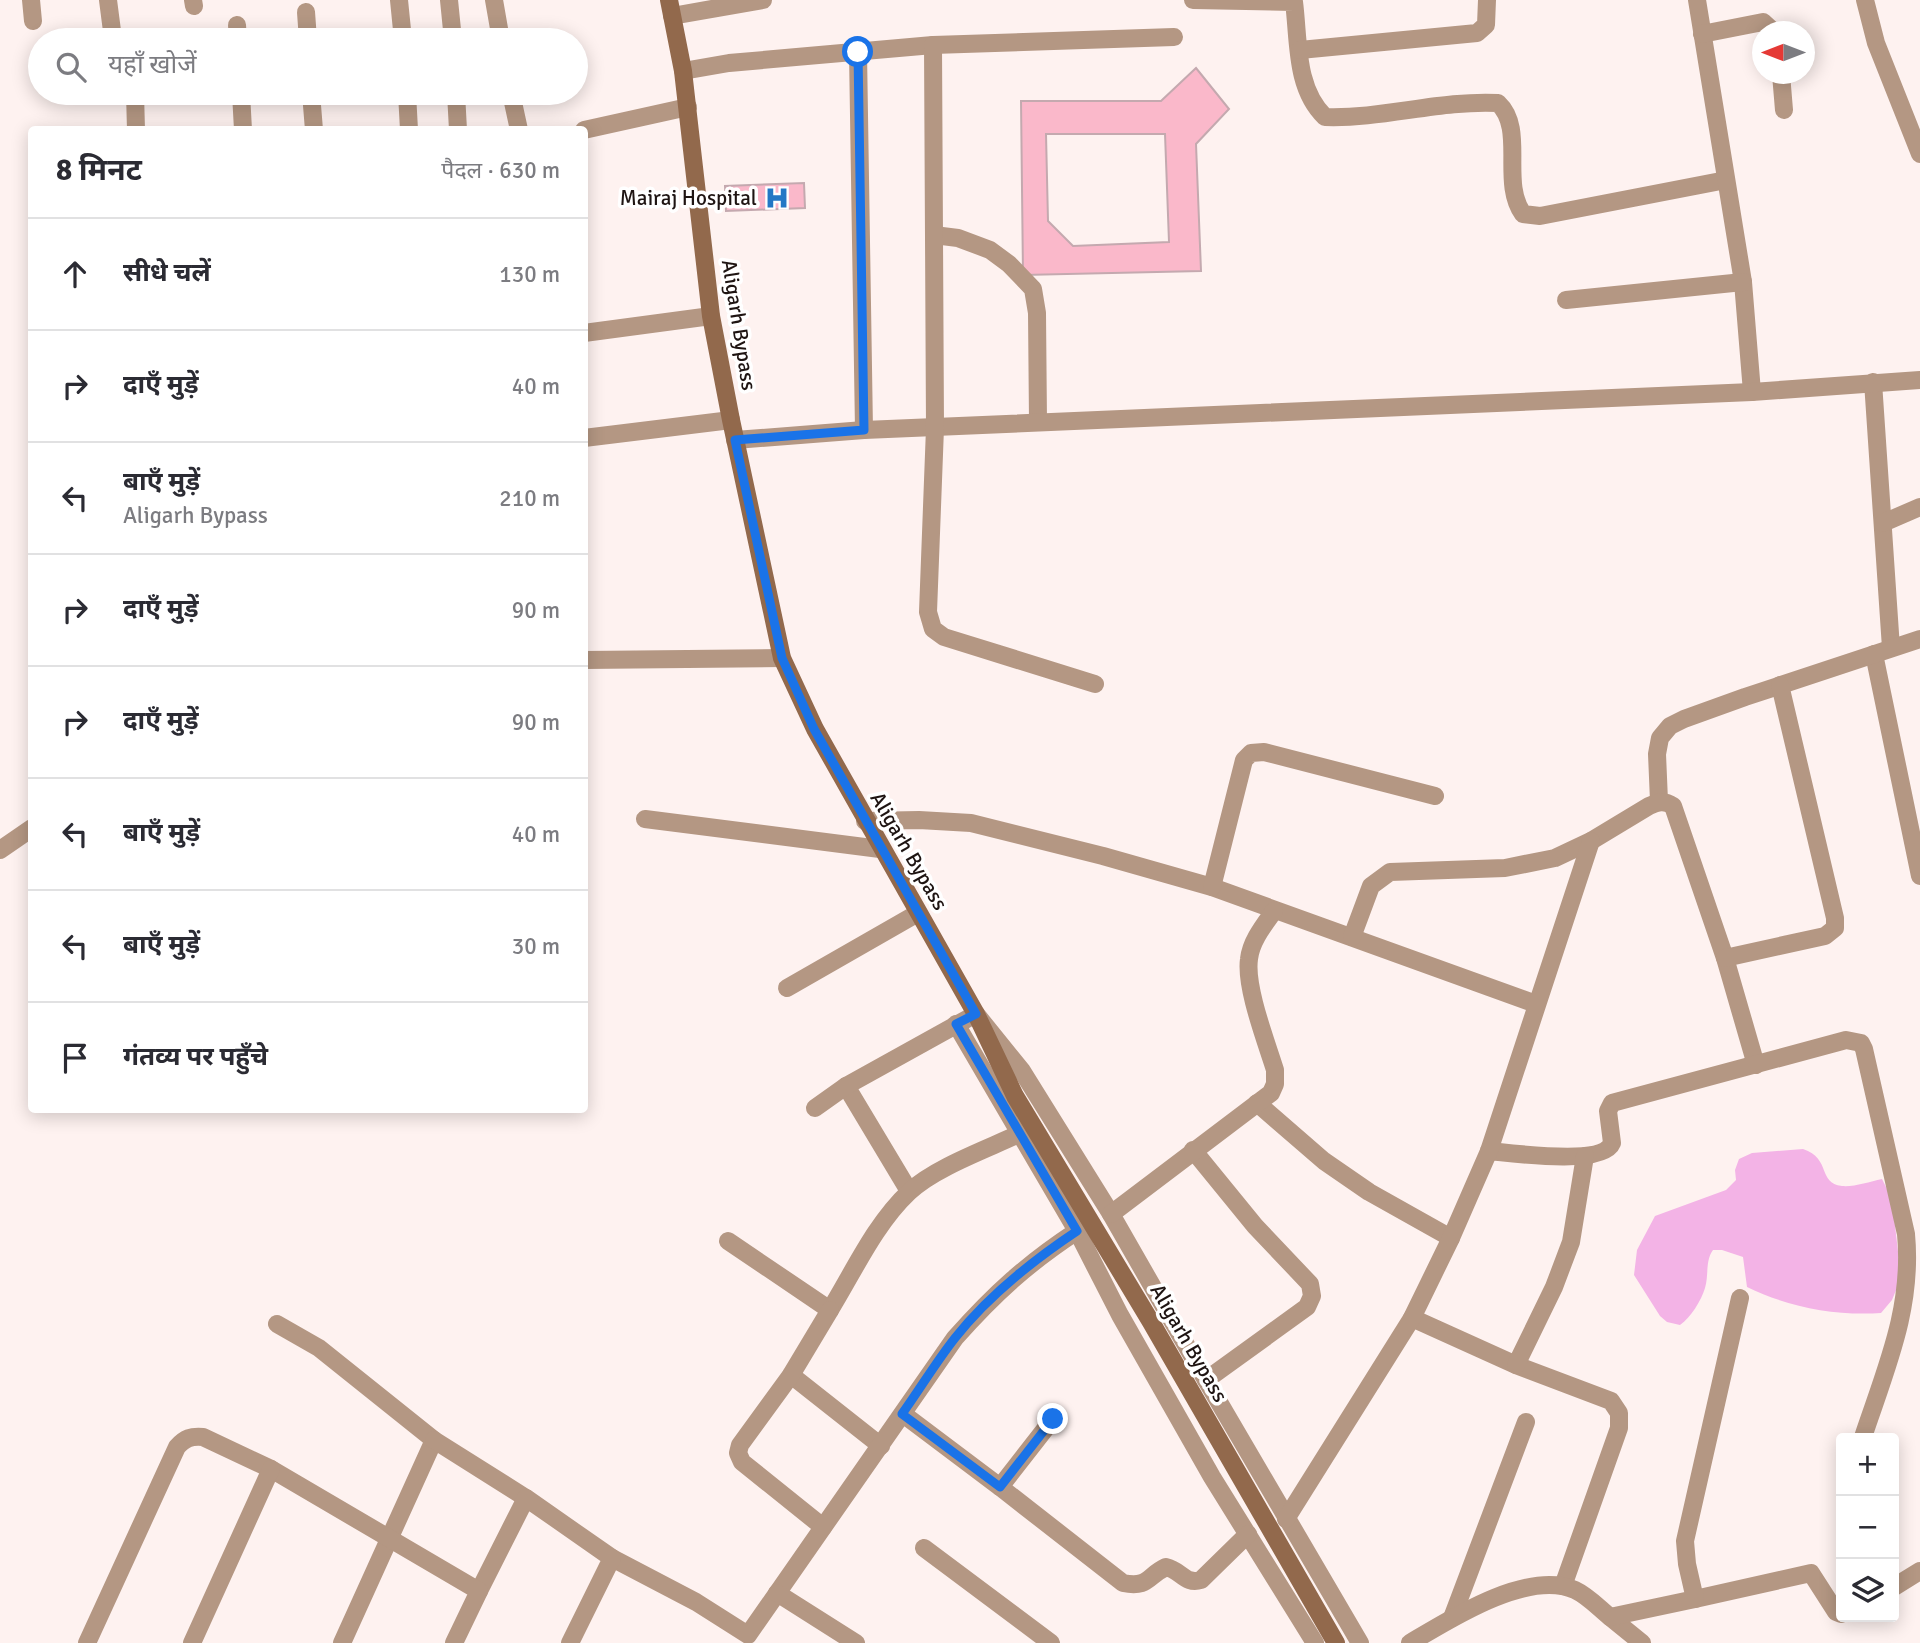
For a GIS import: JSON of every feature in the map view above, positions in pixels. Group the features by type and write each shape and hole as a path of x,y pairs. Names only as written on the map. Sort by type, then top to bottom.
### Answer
{"main road":[{"name":"Aligarh Bypass","path":"671,8 688,107 711,316 782,658 814,729 976,1014 1014,1096 1151,1322 1335,1643"}],"street":[{"path":"31,0 33,21"},
{"path":"108,0 112,28"},
{"path":"399,0 402,28"},
{"path":"449,0 452,28"},
{"path":"494,0 499,28"},
{"path":"671,8 763,0"},
{"path":"1193,0 1300,1 1300,50 1304,86 1314,106 1325,117 1349,118 1445,106 1498,103 1508,112 1512,133 1511,169 1517,205 1523,214 1539,216 1726,180"},
{"path":"1300,50 1477,33 1486,25 1488,0"},
{"path":"1698,0 1743,282 1752,392"},
{"path":"1866,0 1876,43 1920,155"},
{"path":"306,12 307,28"},
{"path":"1702,34 1752,24"},
{"path":"683,71 729,63 933,45 1174,37"},
{"path":"933,45 935,428 928,612 933,629 944,637 1095,684"},
{"path":"858,52 864,430"},
{"path":"1783,84 1784,110"},
{"path":"135,105 136,126"},
{"path":"242,105 243,126"},
{"path":"312,105 314,126"},
{"path":"408,105 410,126"},
{"path":"457,105 458,126"},
{"path":"514,105 518,126"},
{"path":"588,129 688,107"},
{"path":"934,235 958,238 990,250 1009,264 1033,289 1037,313 1038,422"},
{"path":"1566,300 1743,282"},
{"path":"588,332 711,316"},
{"path":"735,440 864,430 1752,392 1920,380 1920,373"},
{"path":"1873,382 1892,648"},
{"path":"588,438 731,420"},
{"path":"1883,523 1920,508"},
{"path":"1659,801 1657,754 1660,738 1670,726 1780,685 1920,639"},
{"path":"1874,654 1920,876"},
{"path":"588,660 782,658"},
{"path":"1725,958 1825,936 1835,928 1830,893 1780,685"},
{"path":"1212,887 1244,760 1251,753 1264,752 1435,796"},
{"path":"1352,937 1371,886 1390,872 1505,867 1555,858 1591,841 1659,801 1667,802 1673,806 1725,958 1756,1065"},
{"path":"645,819 880,849"},
{"path":"865,821 971,823 1103,856 1212,887 1536,1004"},
{"path":"0,850 28,831"},
{"path":"1286,1519 1412,1318 1451,1238 1489,1151 1591,841"},
{"path":"1111,1214 1271,1093 1275,1084 1275,1070 1249,978 1249,958 1255,940 1274,911"},
{"path":"787,988 918,913"},
{"path":"814,1108 846,1086 976,1014 1023,1071 1111,1214 1360,1643"},
{"path":"956,1024 1077,1231 1120,1315 1212,1477 1313,1642"},
{"path":"1489,1151 1548,1156 1585,1156 1605,1152 1610,1148 1608,1111 1612,1103 1846,1040 1861,1043 1913,1232 1906,1297 1864,1433"},
{"path":"846,1086 909,1191"},
{"path":"1257,1103 1324,1161 1369,1192 1451,1238"},
{"path":"823,1527 742,1462 738,1453 740,1445 792,1375 872,1241 909,1191 939,1172 1019,1134"},
{"path":"1193,1150 1255,1226 1310,1284 1312,1296 1307,1307 1206,1380"},
{"path":"1516,1365 1554,1287 1570,1242 1585,1156"},
{"path":"277,1325 318,1348 434,1440 526,1498 612,1558 696,1602 753,1639 777,1593 955,1338 992,1297 1035,1259 1077,1231"},
{"path":"729,1241 830,1310"},
{"path":"1695,1598 1685,1541 1740,1298"},
{"path":"1412,1318 1516,1365 1611,1402 1619,1413 1619,1427 1563,1586"},
{"path":"792,1375 881,1446"},
{"path":"902,1414 1123,1583 1136,1586 1149,1581 1167,1567 1173,1568 1186,1580 1201,1580 1248,1534"},
{"path":"1000,1487 1053,1419"},
{"path":"1452,1618 1526,1422"},
{"path":"87,1643 177,1447 184,1439 194,1436 203,1437 271,1469 479,1591"},
{"path":"342,1643 434,1440"},
{"path":"192,1643 271,1469"},
{"path":"454,1643 526,1498"},
{"path":"924,1548 1051,1643"},
{"path":"570,1643 612,1558"},
{"path":"1899,1584 1920,1571"},
{"path":"1610,1617 1811,1573 1836,1612"},
{"path":"1410,1643 1452,1618 1517,1590 1544,1585 1563,1586 1577,1591 1642,1643"},
{"path":"777,1593 856,1643"}],"shaded area":[{"path":"1803,1149 1818,1159 1826,1176 1834,1184 1851,1186 1882,1179 1892,1199 1901,1278 1892,1300 1881,1313 1864,1314 1795,1305 1747,1287 1743,1257 1713,1250 1705,1288 1695,1308 1680,1325 1667,1322 1660,1316 1634,1275 1637,1250 1655,1216 1726,1190 1736,1180 1735,1170 1739,1159 1752,1153"}],"building":[{"path":"1196,68 1229,109 1196,144 1201,271 1023,275 1021,101 1161,101","holes":["1046,134 1165,134 1169,242 1073,246 1048,221"]},
{"path":"804,183 805,208 726,211 725,186"}],"place":[{"name":"Mairaj Hospital","path":"777,198"}],"route":[{"path":"858,52 864,430 735,440 782,658 814,729 976,1014 956,1024 1077,1231 1035,1259 992,1297 955,1338 902,1414 1000,1487 1053,1419"}]}
